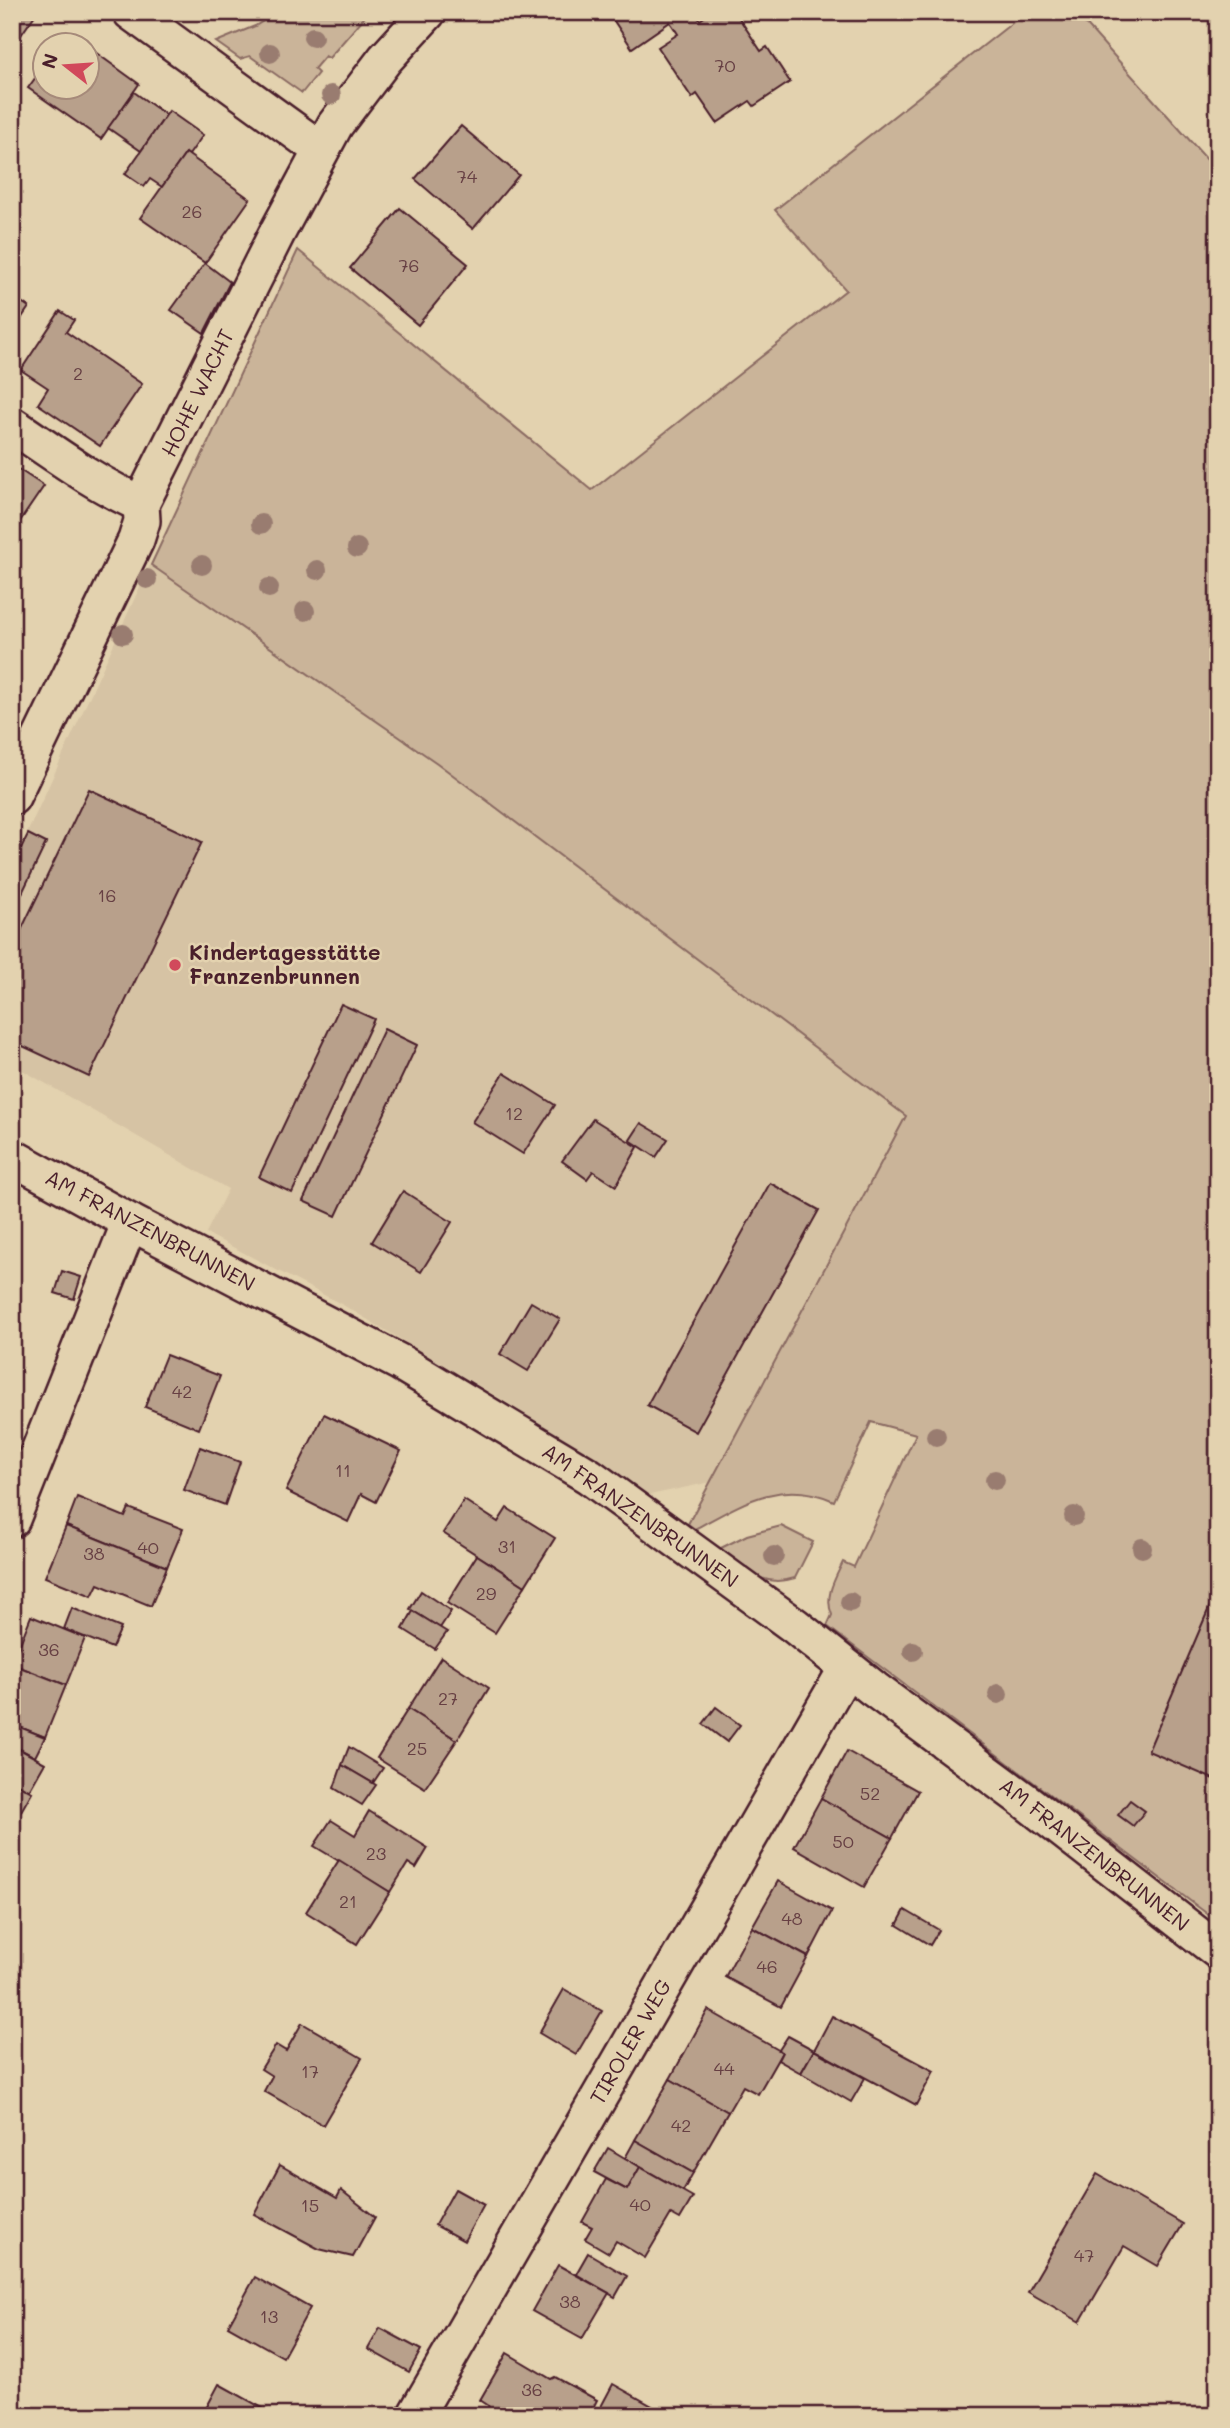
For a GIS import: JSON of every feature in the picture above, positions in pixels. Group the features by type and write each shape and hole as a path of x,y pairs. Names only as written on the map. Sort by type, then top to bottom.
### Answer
{"street":[{"path":"131,12 321,150"},
{"name":"HOHE WACHT","path":"12,797 136,540 142,521 141,504 321,150 353,101 428,12"},
{"path":"12,425 117,494 141,504"},
{"name":"AM FRANZENBRUNNEN","path":"12,1157 130,1222 401,1363 589,1476 773,1610 1218,1951"},
{"path":"12,1519 130,1222"},
{"name":"TIROLER WEG","path":"415,2416 847,1668"}],"shaded area":[{"path":"278,12 369,12 329,58 325,56 314,69 318,73 302,93 250,56 240,59 216,42 255,26"},
{"path":"1026,12 1075,12 1218,172 1218,1922 827,1626 832,1615 830,1594 843,1562 854,1567 916,1434 871,1422 834,1501 815,1494 779,1493 745,1503 695,1529 688,1524 906,1116 437,763 151,565 298,250 592,490 846,290 775,210"},
{"path":"150,565 437,763 907,1117 711,1482 645,1496 508,1403 343,1305 206,1233 228,1189 12,1064 12,866"},
{"path":"781,1526 813,1542 795,1578 783,1581 763,1579 719,1549 747,1535"}],"building":[{"path":"12,12 37,12 12,48"},
{"path":"608,12 695,12 700,20 711,12 735,12 761,51 767,47 790,82 754,106 750,101 717,123 697,94 692,98 658,47 678,34 670,22 632,48"},
{"path":"102,57 139,84 101,139 48,102 102,102"},
{"path":"134,92 166,115 141,151 108,128"},
{"path":"169,111 203,135 189,155 186,153 162,187 150,179 144,187 125,174"},
{"path":"461,126 519,175 473,229 415,179"},
{"path":"186,153 250,199 205,263 140,218"},
{"path":"400,208 468,264 418,325 350,268"},
{"path":"205,263 230,282 204,333 171,310"},
{"path":"12,296 29,307 12,332"},
{"path":"60,311 74,320 66,332 142,384 100,446 38,404 48,388 21,370"},
{"path":"12,465 44,486 12,533"},
{"path":"89,789 202,842 89,1077 12,1041 12,949"},
{"path":"28,834 46,843 13,912 12,866"},
{"path":"341,1004 374,1019 292,1193 259,1177"},
{"path":"384,1029 417,1045 336,1216 303,1201"},
{"path":"504,1073 555,1105 523,1154 472,1122"},
{"path":"593,1119 638,1147 616,1186 593,1171 587,1179 562,1161"},
{"path":"641,1123 668,1139 656,1157 630,1140"},
{"path":"770,1183 819,1210 696,1432 647,1405"},
{"path":"403,1191 452,1222 421,1272 372,1242"},
{"path":"62,1271 81,1277 74,1299 55,1293"},
{"path":"531,1302 560,1319 528,1371 500,1354"},
{"path":"166,1355 220,1376 199,1429 145,1407"},
{"path":"324,1414 401,1451 376,1502 361,1494 348,1522 286,1491"},
{"path":"200,1447 240,1462 225,1505 184,1490"},
{"path":"77,1497 125,1517 129,1508 183,1529 167,1567 66,1526"},
{"path":"464,1500 498,1522 507,1508 555,1538 525,1586 443,1533"},
{"path":"66,1526 167,1567 151,1606 98,1584 92,1596 45,1577"},
{"path":"477,1555 525,1586 495,1633 447,1603"},
{"path":"1218,1587 1218,1781 1148,1751"},
{"path":"421,1591 451,1611 440,1628 410,1609"},
{"path":"72,1608 121,1628 112,1648 64,1629"},
{"path":"413,1611 447,1632 435,1649 403,1629"},
{"path":"31,1616 85,1638 66,1685 12,1664"},
{"path":"441,1657 489,1688 457,1740 408,1709"},
{"path":"12,1664 66,1685 45,1737 12,1724"},
{"path":"716,1707 740,1725 727,1742 703,1724"},
{"path":"408,1709 457,1740 425,1788 377,1758"},
{"path":"12,1724 45,1737 35,1757 12,1745"},
{"path":"12,1745 45,1763 29,1791 12,1781"},
{"path":"349,1747 383,1768 373,1783 342,1765"},
{"path":"847,1751 918,1791 892,1838 821,1798"},
{"path":"342,1765 376,1785 362,1805 334,1788"},
{"path":"12,1781 32,1792 12,1827"},
{"path":"821,1798 892,1838 864,1887 794,1847"},
{"path":"1130,1800 1145,1811 1133,1826 1118,1815"},
{"path":"369,1811 428,1848 416,1868 408,1863 390,1892 314,1846 331,1820 355,1835"},
{"path":"339,1860 390,1892 357,1944 306,1912"},
{"path":"778,1881 832,1911 808,1957 752,1927"},
{"path":"905,1910 939,1930 930,1945 897,1925"},
{"path":"752,1927 808,1957 781,2007 725,1977"},
{"path":"564,1989 602,2011 576,2055 539,2033"},
{"path":"708,2010 782,2052 758,2094 743,2086 728,2112 670,2079"},
{"path":"832,2016 934,2071 916,2105 814,2050"},
{"path":"302,2023 362,2058 323,2125 264,2091 272,2076 261,2069 276,2045 286,2051"},
{"path":"788,2036 814,2050 801,2073 778,2060 782,2052 779,2050"},
{"path":"814,2050 865,2078 851,2102 801,2073"},
{"path":"670,2079 728,2112 693,2173 635,2140"},
{"path":"635,2140 693,2173 683,2191 625,2158"},
{"path":"608,2148 640,2167 627,2190 594,2172"},
{"path":"280,2165 337,2198 341,2190 375,2217 353,2257 319,2249 254,2214"},
{"path":"640,2167 693,2197 680,2219 671,2214 645,2258 616,2241 609,2253 585,2239 592,2227 582,2222 606,2179 627,2190"},
{"path":"1097,2174 1183,2224 1158,2266 1124,2246 1080,2322 1028,2292"},
{"path":"455,2189 484,2205 464,2241 435,2225"},
{"path":"588,2253 627,2276 615,2297 576,2274"},
{"path":"558,2265 609,2293 582,2339 532,2311"},
{"path":"255,2277 310,2308 283,2357 228,2326"},
{"path":"380,2328 421,2350 409,2372 368,2349"},
{"path":"507,2353 551,2379 555,2377 597,2400 589,2416 491,2416 485,2412 489,2406 480,2400"},
{"path":"219,2384 277,2416 202,2416"},
{"path":"613,2384 652,2406 647,2416 596,2416"}],"place":[{"name":"Kindertagesstätte Franzenbrunnen","path":"175,965"}]}
